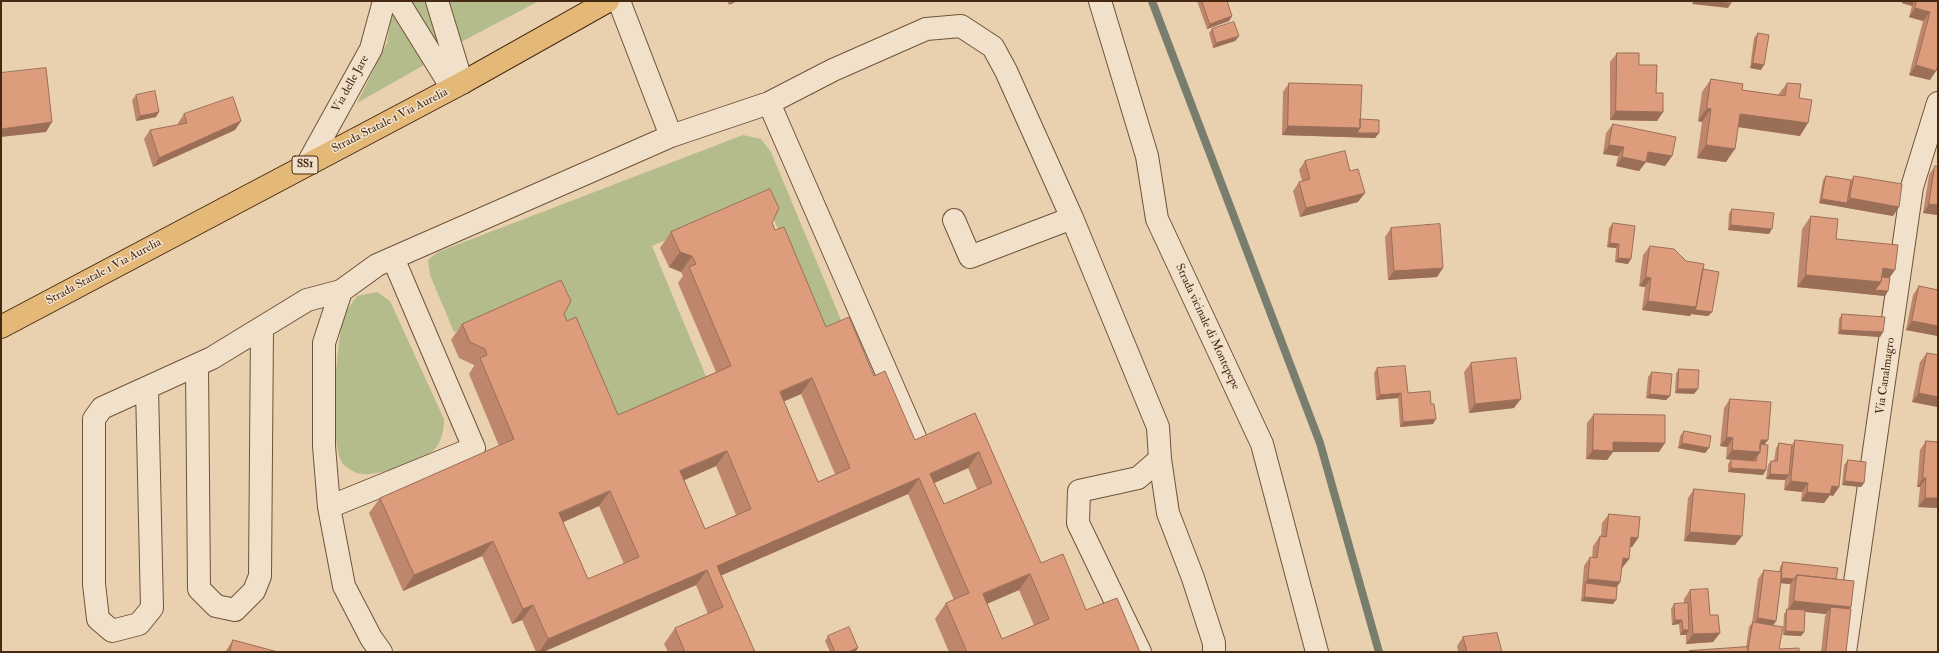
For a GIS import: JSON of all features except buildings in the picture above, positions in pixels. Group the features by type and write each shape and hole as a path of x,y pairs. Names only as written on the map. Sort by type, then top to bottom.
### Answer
{"main road":[{"name":"Strada Statale 1 Via Aurelia","path":"1,327 308,163 457,86 608,1"}],"street":[{"name":"Via delle Jare","path":"308,163 371,49 384,1"},
{"path":"398,1 457,86"},
{"path":"437,1 457,86"},
{"path":"619,1 671,136"},
{"name":"Strada vicinale di Montepepe","path":"1100,1 1147,156 1156,219 1262,444 1317,652"},
{"path":"147,388 152,608 139,624 112,631 98,620 94,584 94,419 102,408 212,358 308,300 341,290 377,265 671,136 769,103 833,70 926,29 961,26 993,47 1006,71 1072,218 1158,427 1160,459 1168,513 1194,578 1214,643 1214,652"},
{"path":"769,103 917,442"},
{"name":"Via Canalmagro","path":"1845,652 1912,188 1938,103"},
{"path":"954,220 970,257 1072,218"},
{"path":"329,507 474,448 393,258"},
{"path":"341,290 324,343 324,446 329,507 344,586 371,638 381,652"},
{"path":"197,365 199,588 216,606 235,610 254,591 260,576 262,328"},
{"path":"1140,652 1078,523 1079,491 1138,478 1160,459"}],"green space":[{"path":"408,1 428,1 444,62"},
{"path":"449,1 539,1 461,42"},
{"path":"392,10 424,65 357,103 387,43"},
{"path":"743,135 761,139 771,152 843,325 822,334 765,198 652,246 708,381 609,423 553,290 454,332 430,275 428,260 438,252"},
{"path":"377,292 390,301 444,419 444,423 442,435 437,447 428,454 409,464 397,468 364,474 352,471 344,465 339,455 336,438 335,392 339,345 345,314 357,296"}],"waterway":[{"path":"1152,1 1320,443 1379,652"}]}
